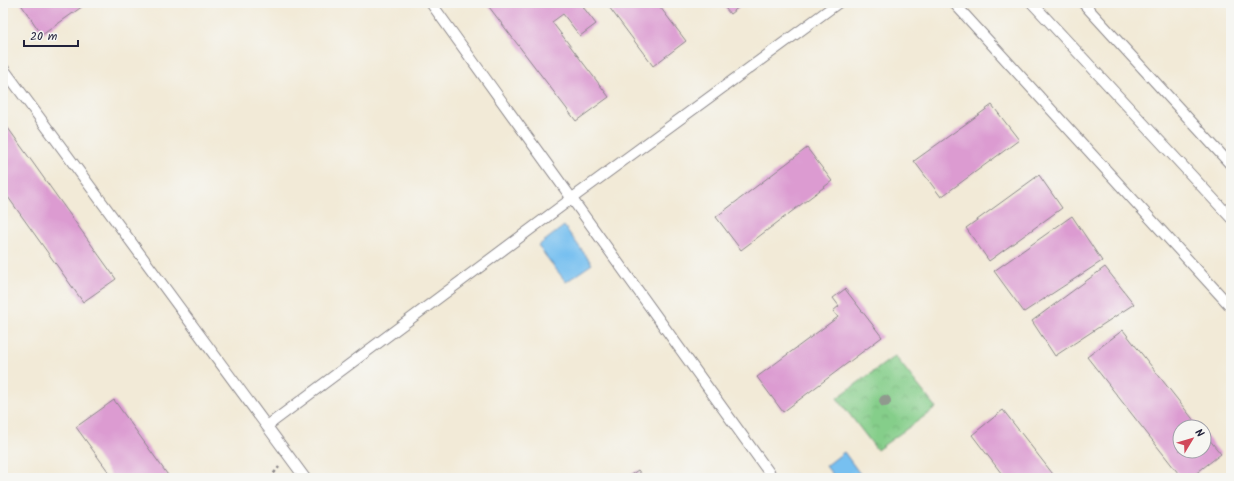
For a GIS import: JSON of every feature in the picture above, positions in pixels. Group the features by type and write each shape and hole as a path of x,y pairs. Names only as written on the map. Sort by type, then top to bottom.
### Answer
{"lane":[{"path":"431,3 571,199 774,478"},
{"path":"266,426 838,3"},
{"path":"954,3 1231,307"},
{"path":"1032,3 1231,218"},
{"path":"1083,3 1231,165"},
{"path":"3,68 305,478"}],"green space":[{"path":"895,356 936,408 877,450 837,398"}],"water":[{"path":"564,226 592,264 566,282 538,246"},
{"path":"844,452 863,478 835,478 826,466"}],"building":[{"path":"20,3 81,3 83,6 42,35"},
{"path":"486,3 540,3 542,5 545,3 580,3 596,24 580,36 563,14 552,22 609,97 576,121"},
{"path":"606,3 657,3 686,41 653,66"},
{"path":"721,3 744,3 730,14"},
{"path":"992,105 1019,140 941,197 914,161"},
{"path":"8,128 116,279 83,302 3,190 3,132"},
{"path":"807,148 832,181 741,250 716,217"},
{"path":"1039,175 1062,208 989,261 966,228"},
{"path":"1072,216 1102,261 1024,312 994,271"},
{"path":"1105,267 1134,304 1055,356 1032,321"},
{"path":"845,289 882,337 783,412 757,377 838,317 833,311 839,306 833,298"},
{"path":"1123,330 1193,419 1172,419 1172,459 1212,459 1212,443 1221,454 1190,478 1182,478 1087,357"},
{"path":"114,400 170,478 113,478 76,427"},
{"path":"1003,410 1056,478 1005,478 972,435"},
{"path":"638,470 644,478 626,478"}]}
